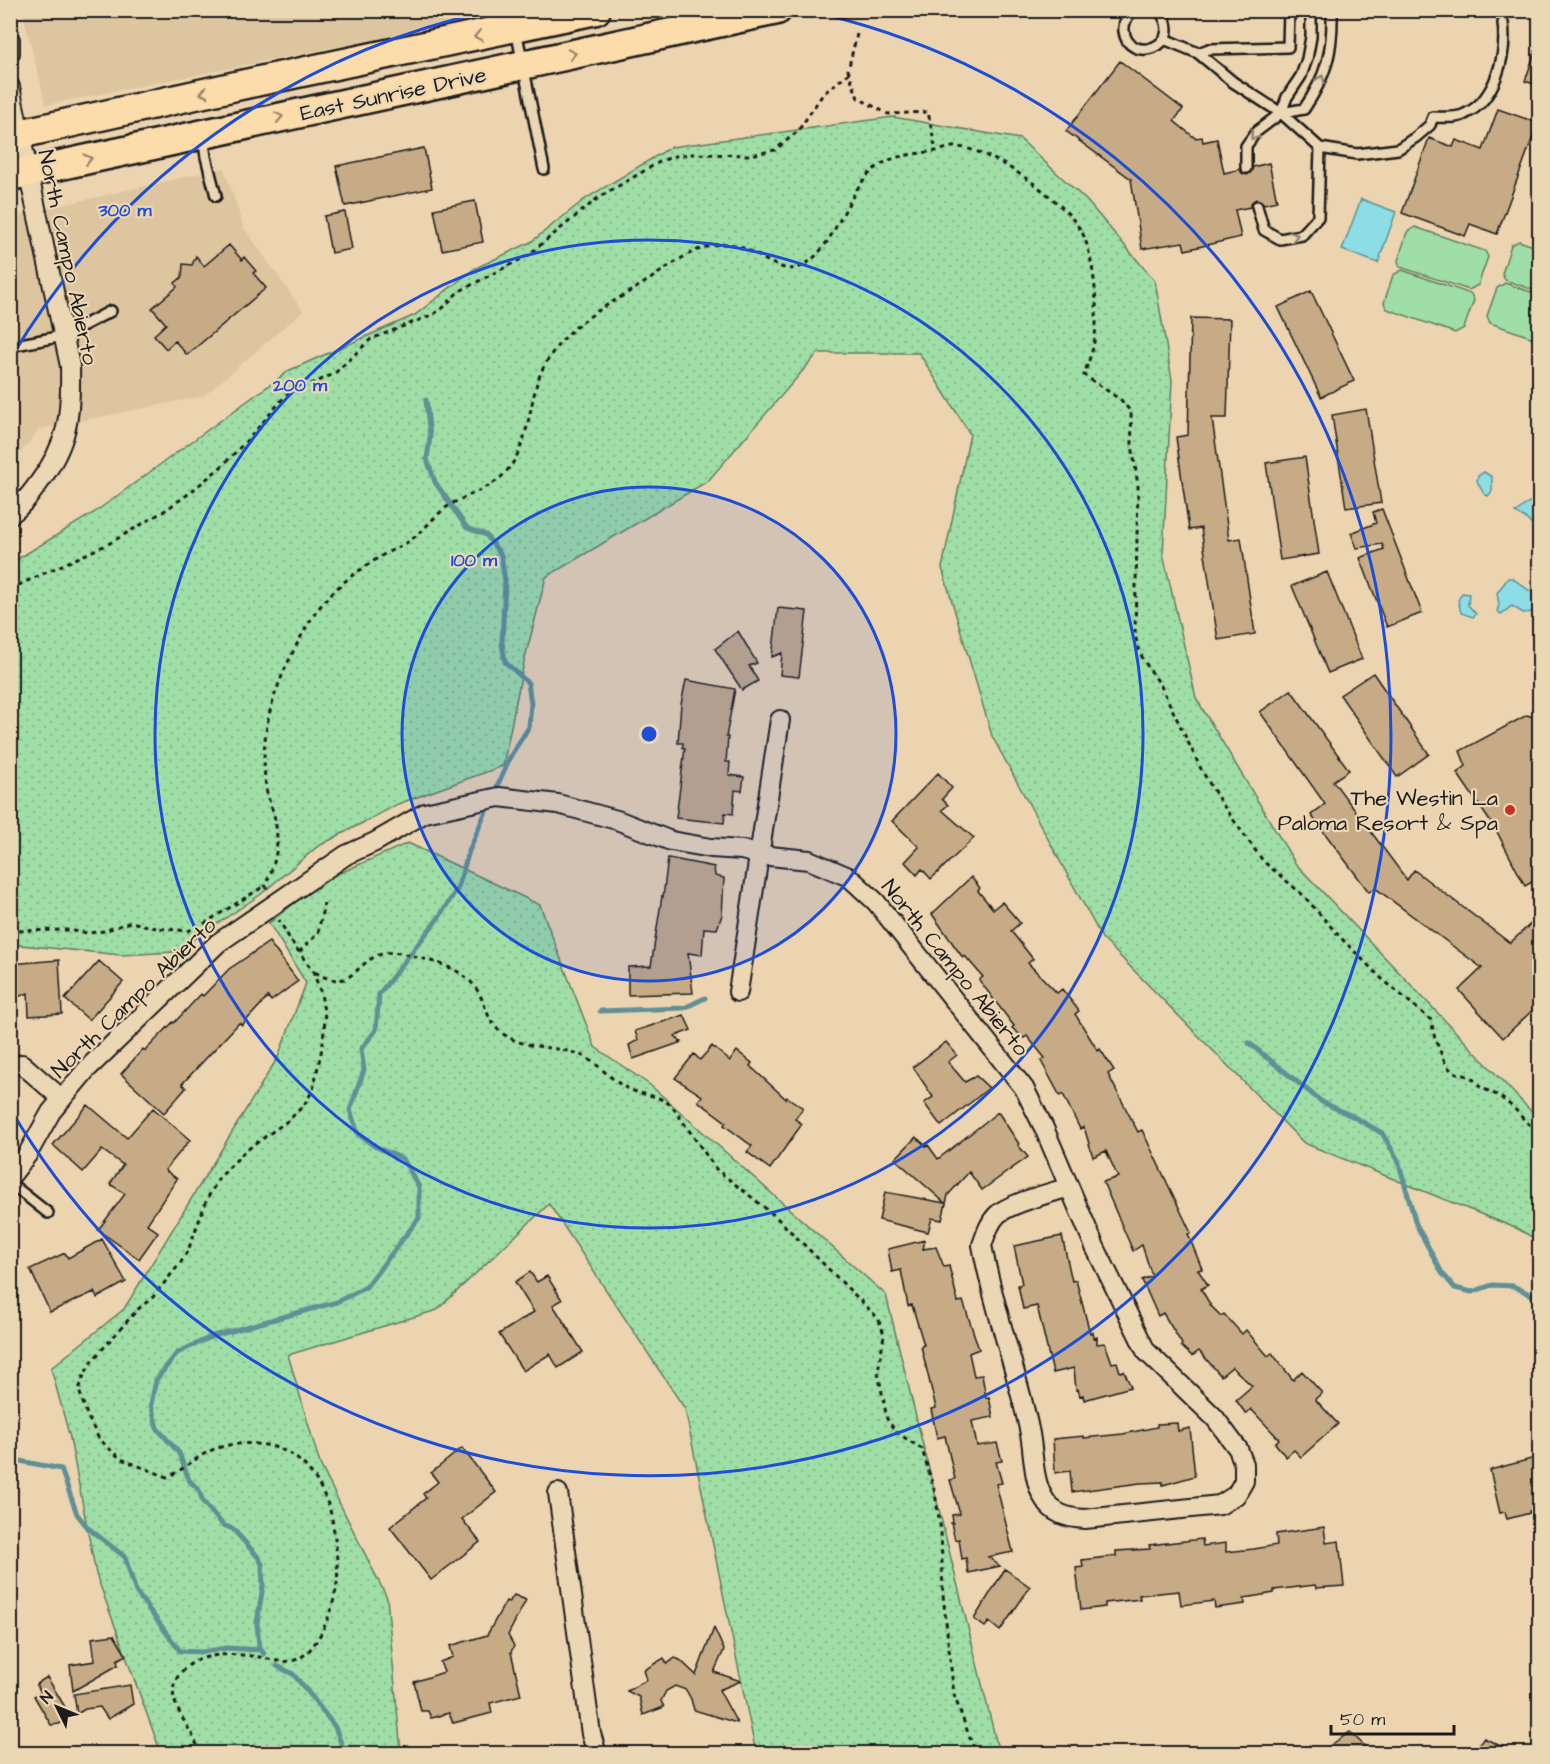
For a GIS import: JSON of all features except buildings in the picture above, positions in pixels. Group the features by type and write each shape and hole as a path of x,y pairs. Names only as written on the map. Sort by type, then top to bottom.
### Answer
{"main road":[{"name":"East Sunrise Drive","path":"15,135 236,86 514,19 596,10"},
{"name":"East Sunrise Drive","path":"19,174 777,10"}],"street":[{"path":"10,40 10,53"},
{"name":"North Campo Abierto","path":"10,87 19,174 70,366 70,406 67,428 54,464 21,506 10,515"},
{"path":"738,992 780,720"},
{"name":"North Campo Abierto","path":"10,1177 27,1155 51,1112 87,1069 218,943 345,855 375,842 425,813 499,797 558,804 617,820 671,840 711,848 809,860 849,877 876,902 1024,1088 1044,1128 1099,1257 1146,1351 1215,1418 1238,1449 1244,1464 1247,1493 1236,1495 1220,1504 1085,1519 1048,1514 1039,1484 1030,1430 985,1262 982,1225 1007,1208 1069,1187"},
{"path":"22,1064 62,1099"},
{"path":"558,1492 591,1734 597,1754"}],"lane":[{"path":"1133,10 1127,18 1124,30 1128,41 1142,49 1160,45 1164,39 1166,20 1159,11"},
{"path":"1198,53 1209,49 1288,47 1289,10"},
{"path":"1281,113 1287,97 1301,76 1307,58 1311,37 1311,10"},
{"path":"1246,168 1246,146 1256,132 1281,113 1304,109 1316,92 1330,56 1333,36 1332,10"},
{"path":"514,19 544,170"},
{"path":"1164,39 1198,53 1233,82 1281,113 1320,148 1358,154 1398,149 1430,125 1433,117 1459,117 1468,113 1484,98 1495,78 1505,37 1503,23"},
{"path":"202,134 216,196"},
{"path":"1257,206 1264,230 1280,239 1302,235 1318,217 1320,148"},
{"path":"10,346 63,336 111,311"},
{"path":"10,1183 48,1213"}],"path":[{"path":"857,34 848,70 858,98 888,114 928,112 936,151"},
{"path":"10,589 99,548 164,511 188,495 221,467 286,395 334,374 371,339 432,315 443,308 458,292 527,256 598,198 661,161 692,154 751,156 775,150 798,130 823,94 849,73"},
{"path":"10,931 104,932 131,922 156,928 188,931 261,888 268,893 265,885 273,870 278,846 266,783 267,720 289,660 313,616 325,600 356,572 413,538 450,505 500,478 514,462 523,441 538,381 553,351 584,320 651,279 671,263 692,252 728,243 740,246 781,268 790,270 801,267 814,256 846,211 856,191 876,167 898,157 957,147 991,157 1015,170 1053,201 1083,234 1093,266 1096,304 1094,344 1084,375 1120,400 1131,412 1132,444 1138,486 1134,618 1138,648 1161,686 1202,771 1263,861 1303,895 1381,978 1431,1020 1435,1039 1446,1065 1453,1072 1471,1077 1480,1087 1499,1096 1539,1133"},
{"path":"299,952 318,933 324,903"},
{"path":"200,1754 194,1737 172,1695 174,1683 186,1668 204,1657 242,1655 283,1662 304,1656 312,1648 333,1604 337,1582 332,1516 317,1479 305,1464 285,1451 270,1446 241,1445 214,1449 167,1477 121,1459 99,1438 87,1415 79,1390 92,1361 137,1310 153,1297 181,1262 189,1248 194,1229 207,1199 219,1178 243,1152 290,1119 304,1106 313,1090 323,1043 325,1018 321,993 313,971 278,917"},
{"path":"313,971 329,980 338,981 377,955 387,952 416,957 466,977 478,993 489,1020 509,1038 526,1044 579,1054 631,1090 664,1099 672,1106 716,1169 774,1215 875,1315 884,1335 878,1372 887,1419 896,1432 922,1449 935,1493 941,1532 943,1595 954,1695 976,1754"}],"shaded area":[{"path":"22,10 516,11 46,105"},
{"path":"224,168 244,228 303,311 204,396 39,429 11,465 11,217"}],"green space":[{"path":"893,117 1020,139 1086,200 1155,281 1172,380 1163,554 1196,698 1295,863 1530,1110 1539,1114 1539,1241 1518,1229 1304,1143 1102,938 992,736 942,568 970,434 919,353 818,353 708,481 546,577 524,662 503,766 398,804 317,847 260,895 175,952 121,955 11,944 11,563 95,512 290,370 415,315 474,269 531,242 585,199 671,147"},
{"path":"1415,227 1485,251 1488,257 1478,285 1469,290 1400,267 1398,261 1407,232"},
{"path":"1519,241 1539,248 1539,292 1505,280 1502,274 1511,245"},
{"path":"1402,270 1471,294 1474,300 1464,328 1455,333 1387,309 1384,303 1393,275"},
{"path":"1505,283 1539,295 1539,340 1490,323 1487,316 1497,288"},
{"path":"408,843 540,905 595,1047 650,1085 886,1295 999,1753 756,1753 685,1409 549,1204 437,1310 288,1355 320,1464 387,1598 401,1753 161,1753 96,1574 70,1438 51,1368 124,1309 278,1057 306,983 269,923 324,880"}],"water":[{"path":"1361,199 1396,212 1378,263 1342,250"},
{"path":"1484,472 1492,477 1492,491 1488,496 1484,494 1477,481 1478,476"},
{"path":"1529,502 1539,504 1539,519 1536,524 1531,524 1524,517 1515,513"},
{"path":"1508,578 1512,578 1534,594 1538,605 1533,612 1523,613 1512,606 1501,614 1497,611 1499,605 1497,593"},
{"path":"1462,593 1469,594 1468,605 1476,614 1473,617 1461,613 1458,600"}],"waterway":[{"path":"426,400 430,437 427,459 435,482 467,528 486,535 501,555 505,581 502,643 505,662 528,683 531,704 529,727 511,755 494,793"},
{"path":"264,1654 259,1646 257,1623 263,1586 262,1564 233,1529 223,1525 203,1502 199,1490 189,1480 179,1453 157,1428 151,1404 156,1380 177,1353 213,1336 337,1302 366,1287 419,1218 419,1187 403,1159 374,1146 358,1134 350,1110 364,1070 361,1049 376,1030 379,994 440,916 458,887 469,851 489,804"},
{"path":"600,1011 684,1008 705,998"},
{"path":"1249,1043 1322,1102 1382,1133 1398,1160 1416,1224 1442,1273 1455,1288 1472,1292 1492,1285 1513,1286 1532,1295 1540,1304"},
{"path":"10,1459 61,1469 77,1514 88,1528 125,1557 136,1592 180,1651 202,1652 227,1648 262,1650"},
{"path":"277,1666 293,1674 312,1697 335,1727 345,1754"}],"place":[{"name":"The Westin La Paloma Resort & Spa","path":"1510,810"}]}
